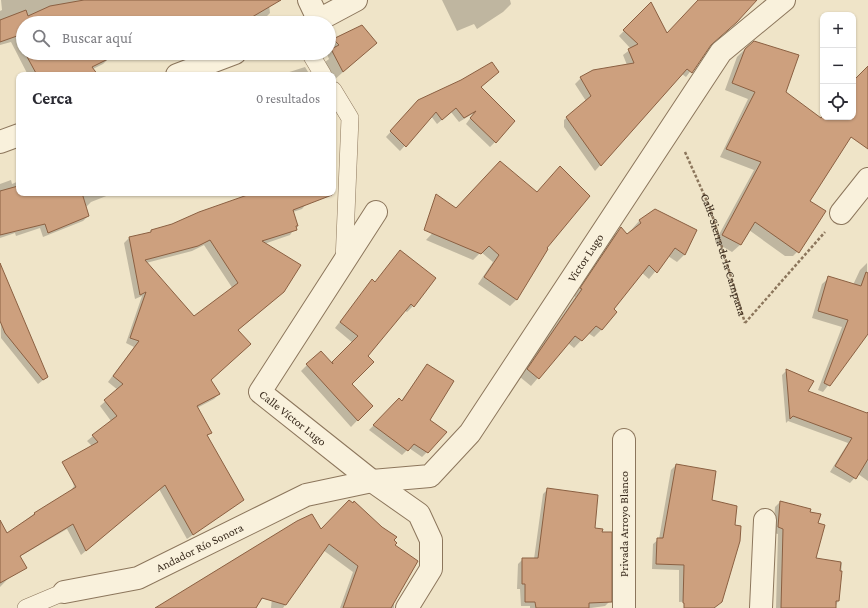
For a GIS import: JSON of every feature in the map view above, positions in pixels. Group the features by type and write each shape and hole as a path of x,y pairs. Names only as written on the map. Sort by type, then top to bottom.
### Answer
{"street":[{"path":"309,0 314,16"},
{"path":"327,16 356,0"},
{"name":"Victor Lugo","path":"372,481 430,476 470,433 721,52 784,0"},
{"path":"185,72 217,60"},
{"path":"314,60 321,72"},
{"path":"336,95 350,118 344,262"},
{"path":"0,142 16,136"},
{"path":"841,213 868,179"},
{"name":"Calle Víctor Lugo","path":"372,481 260,392 376,212"},
{"name":"Privada Arroyo Blanco","path":"624,440 624,608"},
{"path":"372,481 419,514 431,540 431,569 407,608"},
{"name":"Andador Río Sonora","path":"26,608 64,592 138,578 306,495 372,481"},
{"path":"761,608 765,520"}],"path":[{"name":"Calle Sierra de la Campana","path":"673,124 710,208 745,323 841,213"}],"building":[{"path":"84,0 281,0 254,16 28,16 50,6"},
{"path":"698,0 757,0 737,22 711,45 692,73 687,69 601,166 566,117 591,96 580,77 593,70 634,63 628,49 638,44 623,30 651,2 667,33"},
{"path":"26,10 28,16 16,16 16,36 0,42 0,20"},
{"path":"362,25 377,43 343,72 336,59 336,46 339,45 336,42 336,38"},
{"path":"754,41 799,55 786,92 820,117 820,120 856,120 856,78 868,66 868,149 851,137 810,201 826,211 799,253 755,222 741,245 722,235 761,162 726,149 755,92 732,83 745,49"},
{"path":"29,60 106,60 92,67 96,72 35,72"},
{"path":"492,62 499,72 481,87 515,121 496,143 470,118 476,111 464,118 456,108 442,120 436,112 406,147 390,131 418,100 461,80"},
{"path":"500,161 537,192 560,166 590,196 547,248 548,249 517,300 484,277 499,255 489,246 481,254 424,230 436,194 456,208"},
{"path":"16,187 16,196 83,196 89,216 48,233 45,224 0,235 0,191"},
{"path":"244,196 329,196 293,210 298,226 296,226 297,230 262,241 301,265 284,292 238,330 251,344 211,380 220,394 197,406 212,433 207,435 244,500 193,535 165,485 86,551 73,524 20,556 27,568 0,583 0,520 7,533 35,514 34,513 76,487 62,462 98,442 92,435 117,416 104,400 123,384 113,376 139,341 130,338 146,292 140,295 129,237 151,232 151,230 172,224 199,212","holes":["210,240 238,283 194,316 145,260 198,246"]},
{"path":"655,209 697,230 685,255 675,248 657,273 649,265 614,309 617,312 602,330 596,326 582,341 575,336 539,379 527,369 582,289 580,288 621,227 627,234 641,223 639,220"},
{"path":"400,250 436,278 414,307 411,304 368,356 374,362 352,384 373,406 358,421 306,364 321,351 333,364 332,362 358,336 340,322 372,279 375,282"},
{"path":"0,263 48,377 43,380 5,333 0,321"},
{"path":"866,272 868,273 868,334 830,386 824,383 848,320 818,311 828,276 861,286"},
{"path":"427,364 454,381 430,420 447,432 428,453 414,444 408,451 373,425 399,398 402,401"},
{"path":"786,369 814,381 808,391 867,413 868,412 868,459 856,479 835,466 852,438 793,416 790,419"},
{"path":"676,464 716,471 712,500 737,506 735,525 741,526 740,541 722,602 714,608 684,608 684,565 656,564 657,538 663,538"},
{"path":"547,488 598,495 595,528 603,529 602,532 612,532 612,602 589,603 589,608 536,608 535,602 525,602 525,584 522,584 522,558 538,558"},
{"path":"349,500 353,503 354,501 382,527 397,537 394,540 397,543 395,545 418,561 391,608 343,608 358,566 329,544 286,605 262,598 256,608 155,608 297,521 312,514 321,529"},
{"path":"780,501 811,509 810,512 821,514 818,523 825,525 816,558 841,562 840,571 842,571 839,601 836,601 836,608 781,608 783,529 778,527"}]}
